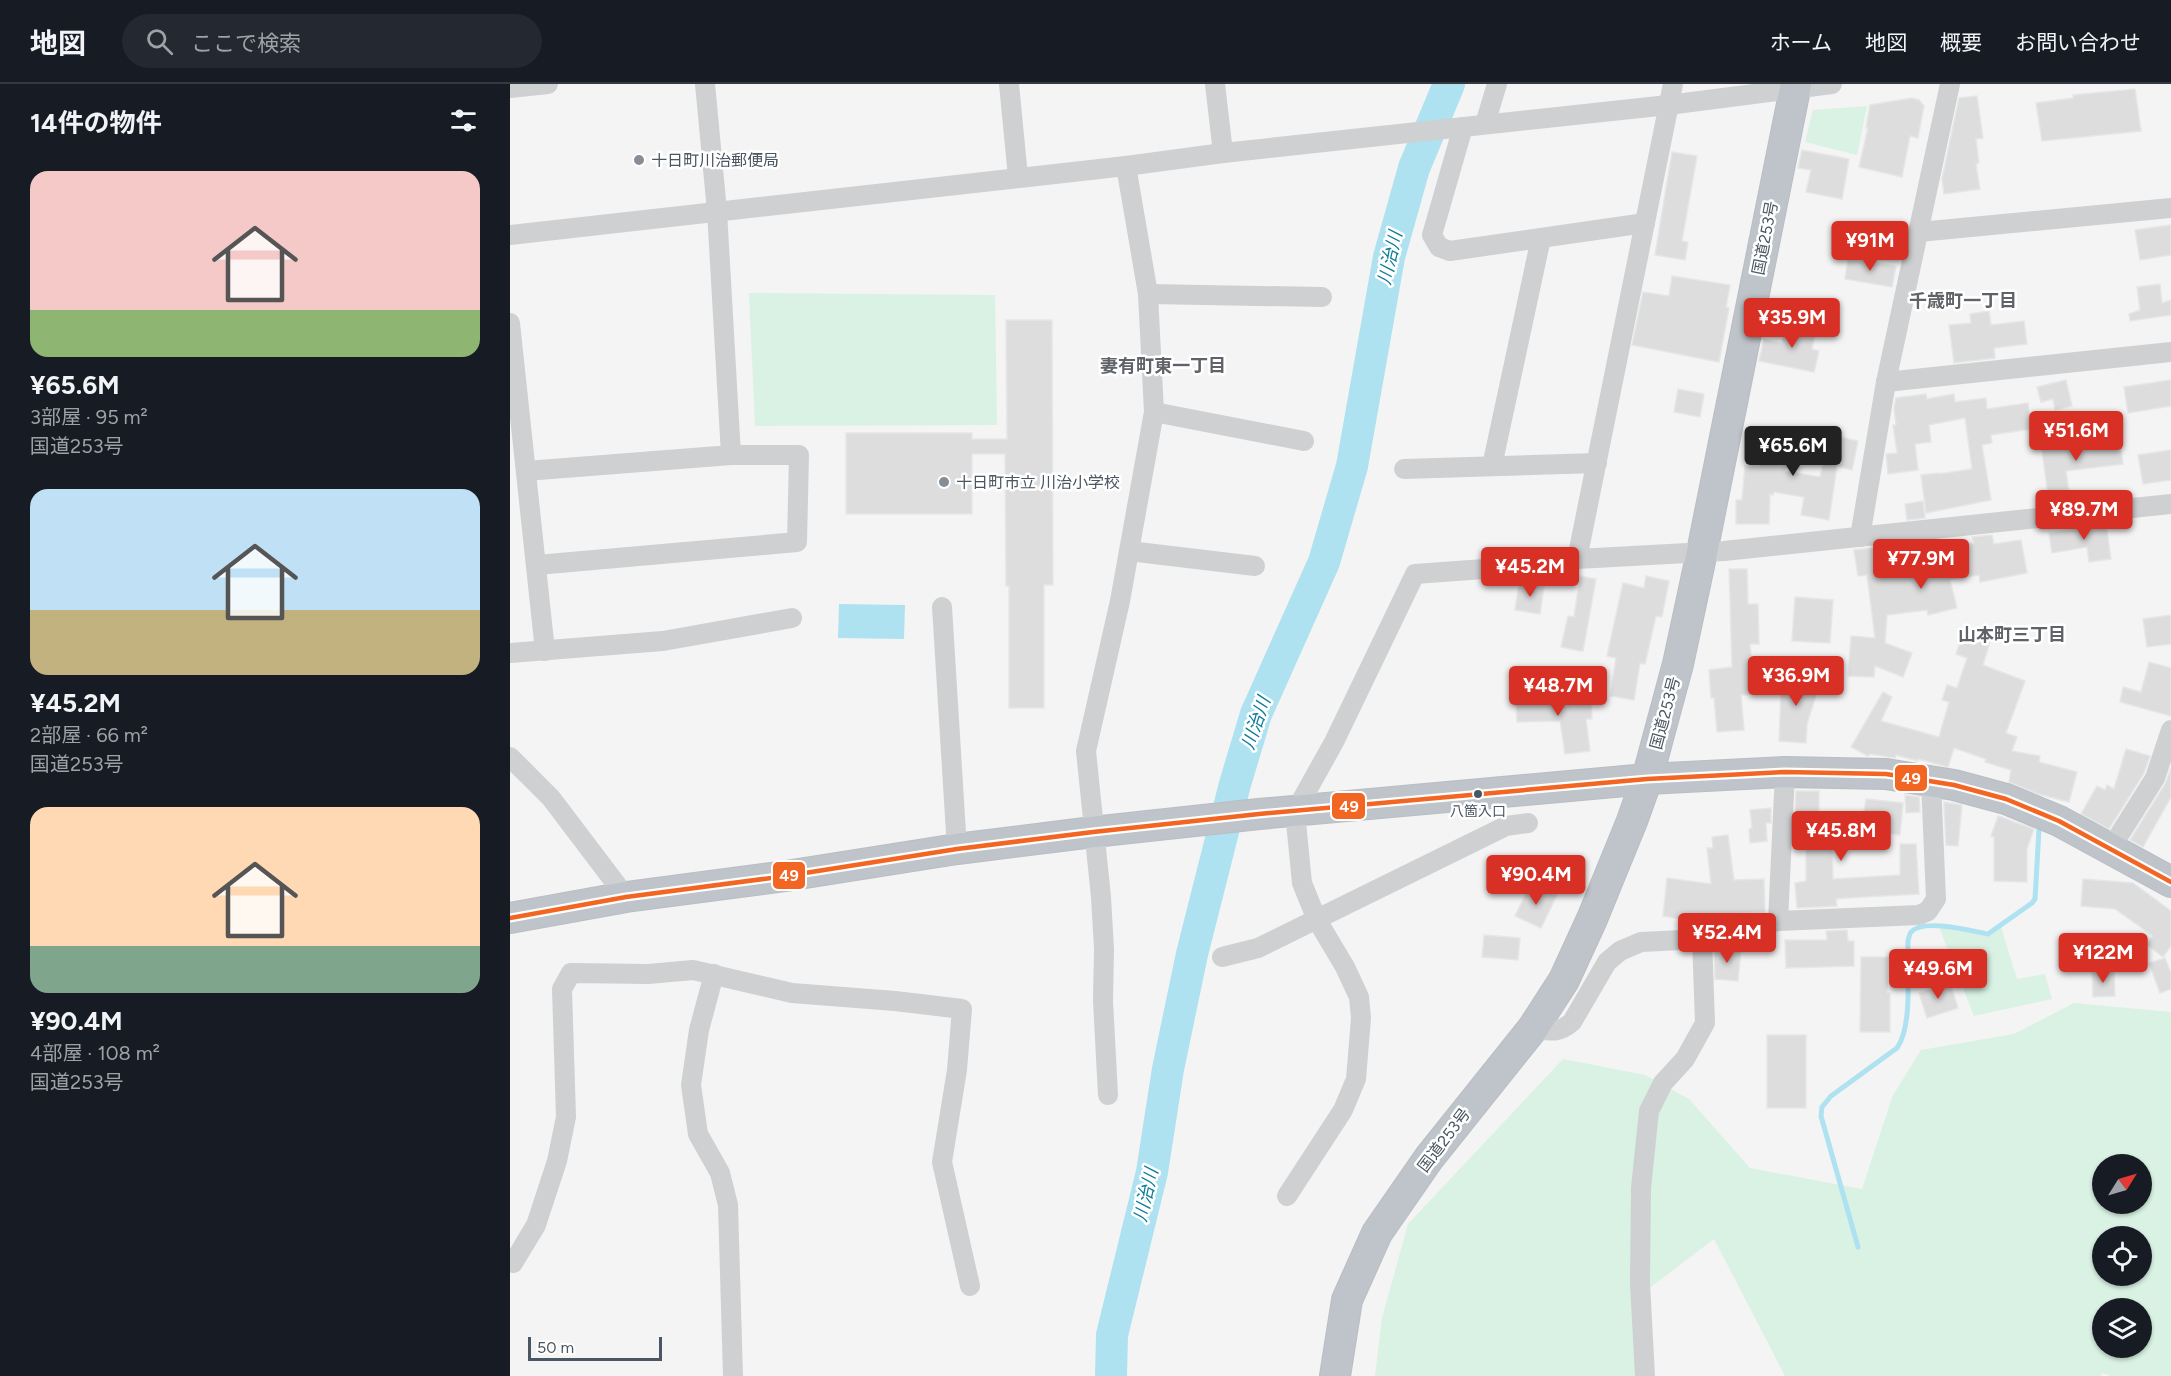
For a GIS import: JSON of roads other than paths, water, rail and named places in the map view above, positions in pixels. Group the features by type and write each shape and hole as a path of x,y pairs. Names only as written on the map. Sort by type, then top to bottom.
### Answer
{"highway":[{"name":"国道253号","path":"1335,1376 1347,1300 1377,1233 1429,1158 1533,1028 1564,980 1620,852 1647,779 1678,664 1702,552 1787,87"},
{"path":"510,918 626,897 786,876 957,849 1093,832 1259,814 1647,779 1785,772 1886,774 1954,785 2006,799 2059,821 2171,882"}],"street":[{"path":"510,88 548,84"},
{"path":"705,84 717,211 731,455"},
{"path":"1009,84 1018,177"},
{"path":"1215,84 1223,153"},
{"path":"1485,124 1497,84"},
{"path":"1578,559 1673,84"},
{"path":"510,235 1126,166 1223,153 1668,105 1787,87 1829,84"},
{"path":"1860,537 1886,382 1950,84"},
{"path":"1460,127 1432,235 1438,247 1450,251 1645,224"},
{"path":"1108,1095 1101,897 1086,751 1120,601 1154,412 1148,294 1126,166"},
{"path":"1919,231 2171,208"},
{"path":"1492,466 1540,238"},
{"path":"1148,294 1322,297"},
{"path":"510,323 515,424 526,471 545,651"},
{"path":"1886,382 2171,352"},
{"path":"1154,412 1304,441"},
{"path":"526,471 731,455 799,455 797,542 537,565"},
{"path":"1404,469 1597,464"},
{"path":"1287,1196 1343,1110 1356,1079 1361,1018 1359,997 1317,920 1302,883 1295,812 1334,742 1415,574 1578,559 1702,552 2171,504"},
{"path":"1129,551 1255,567"},
{"path":"942,607 957,849"},
{"path":"510,653 663,641 792,618"},
{"path":"2111,848 2156,778 2171,730"},
{"path":"510,757 551,798 626,897"},
{"path":"1778,921 1785,772"},
{"path":"1533,1028 1563,1030 1572,1022 1607,962 1620,951 1641,942 1702,939 1778,921 1919,915 1928,911 1936,898 1931,781"},
{"path":"1222,957 1258,948 1506,826 1528,823"},
{"path":"1645,1376 1640,1283 1641,1188 1650,1111 1663,1083 1685,1059 1705,1023 1702,939"},
{"path":"513,1263 536,1225 557,1161 566,1117 562,989 571,973 648,974 693,970 792,993 962,1009 957,1070 942,1162 970,1286"},
{"path":"714,974 699,1030 691,1085 698,1134 720,1173 728,1205 733,1376"}],"water":[{"path":"839,604 905,605 904,639 838,638"}],"waterway":[{"name":"川治川","path":"1111,1376 1112,1335 1152,1172 1168,1069 1192,954 1235,784 1256,714 1324,562 1352,466 1389,257 1414,168 1449,84"},
{"path":"1858,1247 1821,1116 1822,1107 1831,1096 1897,1048 1902,1038 1907,1012 1908,941 1911,932 1917,928 1936,926 1988,934 2032,903 2035,899 2039,829"}],"place":[{"name":"十日町川治郵便局","path":"639,160"},
{"name":"十日町市立 川治小学校","path":"944,482"},
{"name":"八箇入口","path":"1478,794"}],"district":[{"name":"千歳町一丁目","path":"1963,301"},
{"name":"妻有町東一丁目","path":"1163,366"},
{"name":"山本町三丁目","path":"2012,635"}]}
